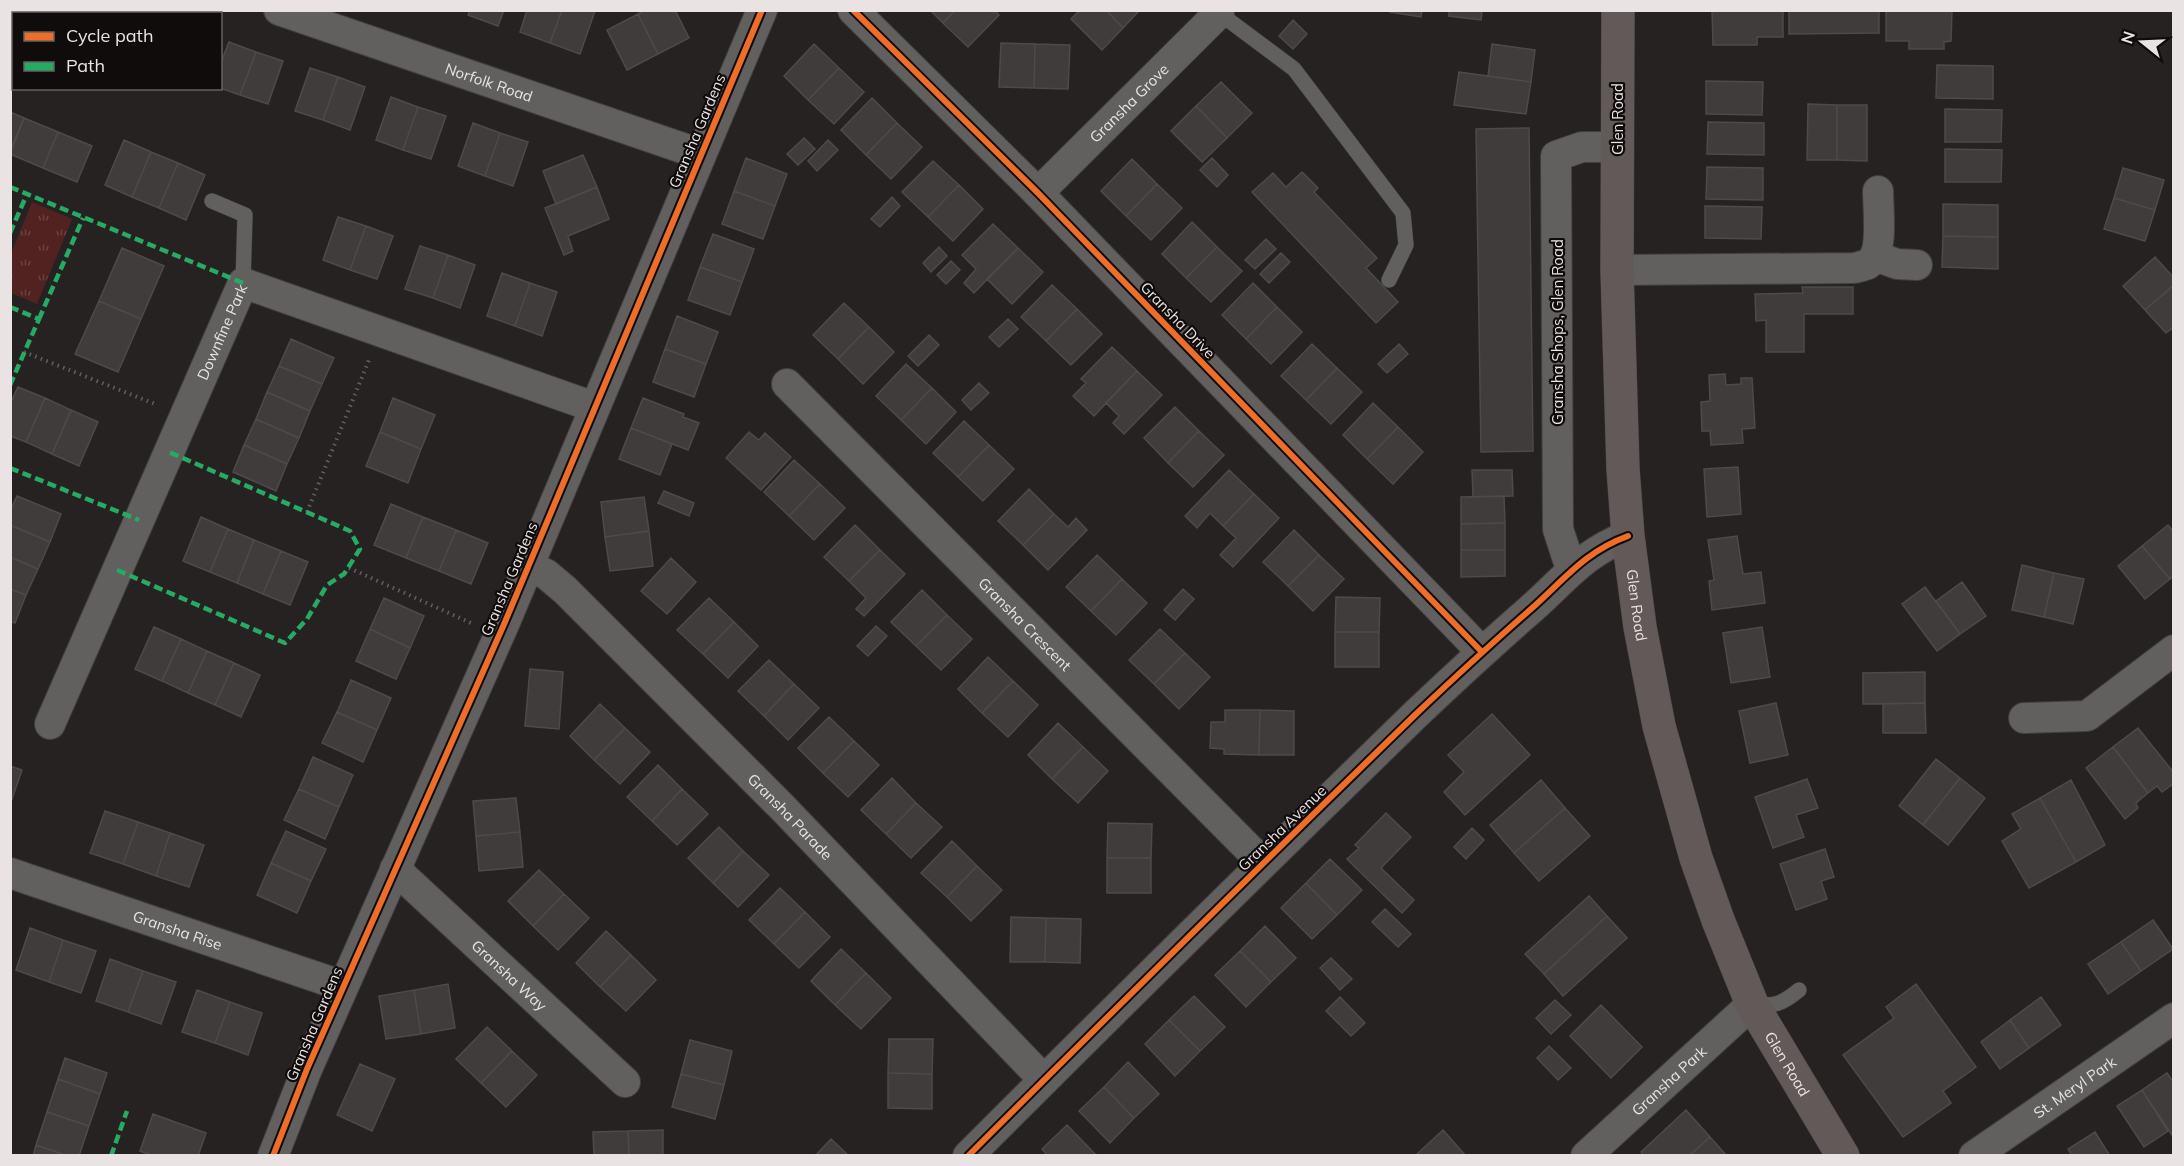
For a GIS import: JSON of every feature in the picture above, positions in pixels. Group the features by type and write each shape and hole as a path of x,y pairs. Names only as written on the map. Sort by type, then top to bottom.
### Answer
{"main road":[{"name":"Glen Road","path":"1618,10 1617,270 1623,469 1628,536 1640,627 1659,726 1696,858 1752,1004 1843,1155"}],"street":[{"name":"Norfolk Road","path":"279,10 700,154"},
{"name":"Gransha Gardens","path":"273,1155 343,986 499,635 762,10"},
{"name":"Gransha Drive","path":"853,10 1038,193 1481,651"},
{"name":"Gransha Grove","path":"1038,193 1219,13"},
{"name":"Gransha Shops, Glen Road","path":"1571,569 1558,529 1556,156 1582,147 1617,147"},
{"path":"1617,270 1854,268 1869,264 1878,246 1878,191"},
{"path":"1875,256 1897,264 1917,265"},
{"name":"Downfine Park","path":"50,724 243,283 594,407"},
{"name":"Gransha Crescent","path":"787,384 1263,863"},
{"name":"Gransha Avenue","path":"968,1155 1481,651 1533,608 1571,569 1607,544 1628,536"},
{"name":"Gransha Parade","path":"528,566 546,573 565,590 783,807 1044,1080"},
{"path":"2024,718 2087,716 2174,650"},
{"name":"Gransha Way","path":"395,869 625,1082"},
{"name":"Gransha Rise","path":"10,873 343,986"},
{"name":"Gransha Park","path":"1586,1155 1752,1004"},
{"name":"St. Meryl Park","path":"1974,1155 2174,1018"}],"lane":[{"path":"1219,13 1294,69 1403,213 1406,245 1389,280"},
{"path":"213,201 245,215 243,283"},
{"path":"1752,1004 1769,1006 1779,1003 1799,990"}],"path":[{"path":"307,512 381,332"},
{"path":"24,352 185,416"},
{"path":"349,568 499,635"}],"green space":[{"path":"32,202 72,219 37,304 11,293 11,254"}],"building":[{"path":"58,10 88,10 88,12 58,12"},
{"path":"88,10 119,10 118,12 88,12"},
{"path":"470,10 504,10 498,26 468,15"},
{"path":"527,10 562,10 550,43 520,32"},
{"path":"562,10 595,11 580,54 550,43"},
{"path":"645,10 675,10 689,38 658,54 638,14"},
{"path":"930,10 955,10 943,23"},
{"path":"955,10 994,10 999,15 968,47 943,23"},
{"path":"1080,10 1106,10 1123,28 1102,50 1071,19"},
{"path":"1106,10 1140,10 1123,28"},
{"path":"1390,10 1422,10 1421,17 1390,12"},
{"path":"1449,10 1482,10 1481,20 1449,16"},
{"path":"1712,10 1783,10 1783,37 1757,37 1757,45 1713,45"},
{"path":"1789,10 1879,10 1879,33 1789,34"},
{"path":"1886,10 1952,10 1951,41 1944,42 1944,49 1909,49 1909,41 1886,41"},
{"path":"638,14 658,54 627,70 607,30"},
{"path":"1293,20 1307,34 1293,49 1279,36"},
{"path":"229,42 256,52 240,95 222,89 222,60"},
{"path":"1001,43 1035,44 1034,88 999,87"},
{"path":"814,44 839,68 808,100 784,76"},
{"path":"1035,44 1070,45 1068,89 1034,88"},
{"path":"1492,44 1535,50 1531,82 1488,76"},
{"path":"256,52 283,61 268,104 240,95"},
{"path":"1937,65 1993,66 1993,99 1936,98"},
{"path":"310,68 338,77 323,120 295,111"},
{"path":"839,68 864,92 834,124 808,100"},
{"path":"1459,72 1531,82 1526,114 1454,105"},
{"path":"338,77 365,87 350,130 323,120"},
{"path":"1706,81 1763,82 1762,115 1706,114"},
{"path":"1221,82 1252,113 1227,138 1196,106"},
{"path":"391,97 418,107 403,150 376,140"},
{"path":"872,98 897,123 866,155 841,130"},
{"path":"1808,104 1837,105 1837,160 1807,160"},
{"path":"1837,105 1867,105 1867,161 1837,160"},
{"path":"1196,106 1227,138 1202,162 1171,131"},
{"path":"418,107 446,116 431,159 403,150"},
{"path":"1945,109 2002,110 2001,142 1945,142"},
{"path":"10,112 24,118 10,151"},
{"path":"24,118 58,132 43,168 10,154"},
{"path":"1708,122 1764,123 1764,155 1707,154"},
{"path":"473,123 500,133 485,176 458,166"},
{"path":"897,123 922,147 891,179 866,155"},
{"path":"1529,128 1533,451 1481,452 1476,129"},
{"path":"58,132 92,146 77,182 43,168"},
{"path":"500,133 528,142 513,186 485,176"},
{"path":"804,138 815,149 798,165 787,154"},
{"path":"124,140 151,152 132,197 105,185"},
{"path":"828,140 838,150 817,171 808,161"},
{"path":"1945,149 2002,150 2001,182 1945,182"},
{"path":"151,152 178,163 159,208 132,197"},
{"path":"583,155 597,187 556,204 543,171"},
{"path":"746,158 787,174 775,206 734,191"},
{"path":"1212,158 1228,175 1217,187 1200,170"},
{"path":"1132,159 1157,184 1126,216 1101,191"},
{"path":"933,161 959,185 928,217 902,192"},
{"path":"178,163 205,175 186,220 159,208"},
{"path":"1707,167 1763,168 1763,200 1706,199"},
{"path":"2123,168 2164,180 2155,210 2114,198"},
{"path":"1302,172 1318,188 1314,192 1377,258 1366,268 1398,302 1376,323 1252,192 1273,173 1286,187"},
{"path":"1157,184 1182,208 1151,240 1126,216"},
{"path":"959,185 983,209 953,241 928,217"},
{"path":"597,187 609,219 568,236 573,251 564,255 545,208"},
{"path":"734,191 775,206 763,239 722,224"},
{"path":"892,197 900,206 880,227 871,219"},
{"path":"2114,198 2155,210 2145,241 2104,229"},
{"path":"1943,204 1998,205 1998,237 1943,236"},
{"path":"1705,206 1762,207 1761,239 1705,238"},
{"path":"338,217 366,226 350,270 323,260"},
{"path":"1192,222 1217,247 1186,278 1162,254"},
{"path":"993,224 1018,248 974,293 964,283 976,269 962,255"},
{"path":"366,226 393,236 377,279 350,270"},
{"path":"713,234 754,249 742,282 700,267"},
{"path":"1943,236 1998,237 1998,269 1942,267"},
{"path":"1266,239 1276,249 1255,269 1245,260"},
{"path":"420,246 448,255 433,298 405,289"},
{"path":"939,247 947,256 931,272 923,263"},
{"path":"1217,247 1242,271 1211,302 1186,278"},
{"path":"122,248 164,266 141,319 99,301"},
{"path":"1018,248 1043,272 1012,304 987,279"},
{"path":"1281,253 1290,262 1269,283 1260,274"},
{"path":"448,255 475,265 460,308 433,298"},
{"path":"2155,257 2174,278 2174,285 2145,310 2123,286"},
{"path":"951,261 960,270 946,284 937,275"},
{"path":"700,267 742,282 730,315 688,300"},
{"path":"502,273 530,283 515,326 487,316"},
{"path":"530,283 557,292 542,336 515,326"},
{"path":"1253,283 1277,307 1246,339 1222,315"},
{"path":"1052,285 1077,309 1046,341 1021,317"},
{"path":"2174,285 2174,327 2166,333 2145,310"},
{"path":"1802,287 1853,287 1853,314 1804,314 1804,352 1766,352 1766,320 1756,321 1755,294 1803,293"},
{"path":"99,301 141,319 118,372 75,354"},
{"path":"844,303 869,327 838,359 813,335"},
{"path":"1277,307 1302,332 1271,364 1246,339"},
{"path":"1077,309 1102,334 1071,365 1046,341"},
{"path":"677,316 718,332 706,364 665,349"},
{"path":"1008,319 1018,329 999,347 989,337"},
{"path":"869,327 894,352 863,384 838,359"},
{"path":"929,335 939,345 918,366 908,356"},
{"path":"291,339 334,358 322,384 279,366"},
{"path":"1312,344 1337,368 1306,400 1281,376"},
{"path":"1399,344 1408,354 1387,373 1378,364"},
{"path":"1112,347 1137,371 1094,416 1073,396 1086,383 1081,379"},
{"path":"665,349 706,364 694,397 653,382"},
{"path":"906,364 932,388 901,420 876,396"},
{"path":"279,366 322,384 310,411 267,392"},
{"path":"1337,368 1362,392 1331,424 1306,400"},
{"path":"1137,371 1162,395 1124,434 1113,423 1119,416 1106,403"},
{"path":"1725,374 1726,385 1741,384 1741,378 1752,378 1755,428 1742,429 1743,443 1711,445 1710,431 1702,431 1701,402 1710,401 1709,375"},
{"path":"979,383 989,393 971,410 962,400"},
{"path":"18,387 45,398 26,442 10,436 10,404"},
{"path":"932,388 956,412 926,444 901,420"},
{"path":"267,392 310,411 299,438 256,419"},
{"path":"45,398 71,410 52,454 26,442"},
{"path":"393,398 435,415 421,449 380,432"},
{"path":"643,398 684,414 683,417 699,423 688,450 631,428"},
{"path":"1373,403 1398,427 1367,459 1343,435"},
{"path":"1175,407 1199,431 1168,463 1144,438"},
{"path":"71,410 98,422 79,466 52,454"},
{"path":"256,419 299,438 287,464 244,445"},
{"path":"964,421 989,445 958,477 933,453"},
{"path":"1398,427 1423,452 1393,484 1367,459"},
{"path":"631,428 672,444 660,475 619,459"},
{"path":"1199,431 1224,455 1193,487 1168,463"},
{"path":"380,432 421,449 408,483 366,466"},
{"path":"749,432 759,440 765,433 791,457 761,490 726,458"},
{"path":"244,445 287,464 276,491 233,472"},
{"path":"989,445 1014,469 983,501 958,477"},
{"path":"794,460 820,484 789,516 764,492"},
{"path":"1738,467 1741,514 1707,517 1704,469"},
{"path":"1229,470 1254,494 1223,526 1210,513 1197,528 1185,516"},
{"path":"1472,470 1512,470 1513,496 1473,497"},
{"path":"820,484 845,508 814,540 789,516"},
{"path":"1029,489 1054,514 1023,545 998,521"},
{"path":"664,491 694,503 689,516 658,503"},
{"path":"1254,494 1279,518 1233,567 1220,555 1236,538 1223,526"},
{"path":"17,496 61,514 50,542 10,525 10,511"},
{"path":"1504,496 1505,523 1461,524 1461,497"},
{"path":"644,497 649,531 605,537 601,502"},
{"path":"391,504 423,517 406,558 374,545"},
{"path":"1054,514 1068,527 1076,518 1087,530 1048,570 1023,545"},
{"path":"201,517 228,529 210,572 183,561"},
{"path":"423,517 456,530 439,571 406,558"},
{"path":"1505,523 1505,550 1461,550 1461,524"},
{"path":"10,525 50,542 38,569 10,557"},
{"path":"855,525 880,550 849,581 824,557"},
{"path":"2168,525 2174,532 2174,575 2170,579 2142,546"},
{"path":"228,529 254,540 237,583 210,572"},
{"path":"456,530 488,543 471,584 439,571"},
{"path":"1294,530 1319,555 1288,586 1263,562"},
{"path":"649,531 653,566 610,571 605,537"},
{"path":"1737,536 1743,574 1761,572 1765,603 1712,610 1709,581 1714,580 1708,540"},
{"path":"254,540 281,551 263,594 237,583"},
{"path":"2142,546 2170,579 2145,599 2118,566"},
{"path":"880,550 905,574 864,616 856,609 866,598 849,581"},
{"path":"1461,550 1505,550 1505,576 1461,577"},
{"path":"281,551 308,562 290,605 263,594"},
{"path":"1097,555 1122,579 1091,611 1066,587"},
{"path":"1319,555 1344,579 1313,611 1288,586"},
{"path":"10,557 38,569 26,595 10,589"},
{"path":"671,558 696,582 667,614 641,591"},
{"path":"2022,565 2054,573 2044,617 2012,610"},
{"path":"2054,573 2084,579 2073,624 2044,617"},
{"path":"1122,579 1147,603 1116,635 1091,611"},
{"path":"1962,582 1986,616 1960,634 1936,601"},
{"path":"1925,587 1960,634 1937,651 1902,604"},
{"path":"10,589 26,595 15,623 10,621"},
{"path":"1183,589 1194,599 1175,620 1164,610"},
{"path":"922,590 947,615 916,646 891,622"},
{"path":"1336,597 1380,598 1379,632 1335,632"},
{"path":"384,598 424,616 410,648 370,629"},
{"path":"709,598 734,622 703,654 677,630"},
{"path":"947,615 972,639 941,670 916,646"},
{"path":"734,622 758,646 728,678 703,654"},
{"path":"876,626 887,636 868,656 857,646"},
{"path":"154,627 181,639 162,681 135,669"},
{"path":"1762,627 1770,677 1731,683 1723,633"},
{"path":"370,629 410,648 396,679 356,661"},
{"path":"1160,629 1185,653 1154,684 1129,660"},
{"path":"1335,632 1379,632 1379,667 1335,667"},
{"path":"181,639 207,651 188,693 162,681"},
{"path":"207,651 234,663 215,705 188,693"},
{"path":"1185,653 1210,677 1179,709 1154,684"},
{"path":"988,657 1013,681 982,713 958,689"},
{"path":"769,660 794,684 764,716 738,691"},
{"path":"234,663 260,675 241,717 215,705"},
{"path":"530,669 563,672 559,729 525,726"},
{"path":"1925,672 1925,703 1863,704 1863,673"},
{"path":"351,680 391,698 377,730 337,712"},
{"path":"1013,681 1038,705 1008,737 982,713"},
{"path":"794,684 819,708 788,740 764,716"},
{"path":"1776,703 1788,755 1750,763 1739,711"},
{"path":"1925,703 1926,733 1883,733 1883,704"},
{"path":"600,704 625,728 594,760 570,736"},
{"path":"1225,710 1260,710 1259,755 1224,754 1224,749 1210,748 1211,722 1225,722"},
{"path":"1260,710 1294,711 1294,755 1259,755"},
{"path":"337,712 377,730 363,762 322,743"},
{"path":"1492,714 1530,755 1465,815 1444,792 1464,772 1448,755"},
{"path":"829,717 854,741 823,773 798,748"},
{"path":"1058,723 1083,747 1052,779 1028,755"},
{"path":"625,728 650,752 620,784 594,760"},
{"path":"2138,728 2174,773 2174,783 2162,792 2157,786 2148,793 2113,747"},
{"path":"854,741 879,765 848,797 823,773"},
{"path":"1083,747 1108,771 1078,803 1052,779"},
{"path":"2113,747 2148,793 2136,803 2138,808 2125,819 2086,768"},
{"path":"313,757 353,775 339,807 299,789"},
{"path":"1936,759 1960,778 1923,825 1899,806"},
{"path":"658,765 682,789 652,821 627,797"},
{"path":"10,766 22,770 10,805"},
{"path":"892,778 916,803 886,834 861,810"},
{"path":"1960,778 1985,798 1948,845 1923,825"},
{"path":"1807,779 1818,808 1796,815 1804,837 1773,848 1755,797"},
{"path":"1541,780 1565,808 1514,853 1490,825"},
{"path":"2071,780 2105,845 2076,862 2040,798"},
{"path":"299,789 339,807 325,839 284,820"},
{"path":"682,789 708,814 677,845 652,821"},
{"path":"516,798 520,832 476,836 473,801"},
{"path":"2040,798 2076,862 2029,888 2002,841 2021,829 2012,814"},
{"path":"916,803 942,827 911,858 886,834"},
{"path":"1565,808 1590,836 1539,881 1514,853"},
{"path":"105,811 138,822 123,864 90,853"},
{"path":"1386,813 1411,837 1381,868 1414,900 1402,913 1347,859 1359,848 1355,845"},
{"path":"138,822 170,833 156,876 123,864"},
{"path":"1108,823 1152,824 1151,858 1107,858"},
{"path":"719,827 743,851 713,883 688,858"},
{"path":"1472,828 1484,840 1466,859 1454,847"},
{"path":"286,831 326,849 311,881 271,863"},
{"path":"520,832 523,867 479,871 476,836"},
{"path":"170,833 204,845 189,887 156,876"},
{"path":"952,841 977,866 947,897 921,873"},
{"path":"1825,849 1834,877 1821,881 1827,899 1796,910 1780,864"},
{"path":"743,851 769,875 738,907 713,883"},
{"path":"1107,858 1151,858 1151,893 1107,893"},
{"path":"1330,859 1362,890 1337,915 1306,883"},
{"path":"271,863 311,881 297,913 257,895"},
{"path":"977,866 1002,890 971,921 947,897"},
{"path":"539,870 564,894 533,926 508,901"},
{"path":"1306,883 1337,915 1312,939 1281,908"},
{"path":"780,888 805,912 774,944 749,920"},
{"path":"564,894 589,918 558,950 533,926"},
{"path":"1589,896 1607,916 1544,974 1525,954"},
{"path":"1385,909 1411,934 1398,947 1372,922"},
{"path":"805,912 830,937 799,968 774,944"},
{"path":"1607,916 1627,938 1563,996 1544,974"},
{"path":"1011,917 1046,918 1045,962 1010,962"},
{"path":"1046,918 1081,919 1080,963 1045,962"},
{"path":"2153,920 2173,949 2141,971 2121,942"},
{"path":"1265,926 1296,958 1271,982 1240,951"},
{"path":"30,928 63,940 49,982 16,970"},
{"path":"606,931 631,955 600,987 576,963"},
{"path":"63,940 96,951 81,993 49,982"},
{"path":"2121,942 2141,971 2108,994 2088,964"},
{"path":"841,949 866,973 835,1005 811,981"},
{"path":"1240,951 1271,982 1246,1007 1215,975"},
{"path":"631,955 656,980 626,1011 600,987"},
{"path":"1331,958 1352,979 1340,990 1320,968"},
{"path":"110,959 143,971 128,1012 96,1001"},
{"path":"143,971 176,982 161,1024 128,1012"},
{"path":"866,973 891,998 861,1029 835,1005"},
{"path":"448,984 455,1028 421,1034 414,990"},
{"path":"1916,984 1976,1067 1943,1091 1951,1103 1903,1137 1843,1055 1894,1018 1886,1007"},
{"path":"197,990 230,1002 215,1043 182,1032"},
{"path":"414,990 421,1034 386,1039 379,996"},
{"path":"1194,996 1225,1027 1200,1051 1169,1020"},
{"path":"1340,997 1365,1023 1351,1036 1326,1011"},
{"path":"2041,997 2061,1025 2029,1048 2010,1020"},
{"path":"1555,1000 1571,1015 1551,1034 1536,1018"},
{"path":"230,1002 262,1013 248,1055 215,1043"},
{"path":"1601,1005 1642,1047 1611,1078 1570,1036"},
{"path":"1169,1020 1200,1051 1175,1076 1145,1044"},
{"path":"2010,1020 2029,1048 2000,1069 1981,1042"},
{"path":"487,1027 512,1051 481,1083 456,1059"},
{"path":"889,1039 933,1039 932,1074 888,1073"},
{"path":"690,1040 732,1051 724,1085 681,1074"},
{"path":"1549,1046 1571,1068 1558,1080 1537,1058"},
{"path":"512,1051 537,1075 506,1107 481,1083"},
{"path":"65,1058 107,1073 100,1094 58,1079"},
{"path":"1128,1062 1159,1094 1134,1118 1104,1087"},
{"path":"360,1064 395,1079 372,1131 337,1115"},
{"path":"888,1073 932,1074 932,1109 888,1108"},
{"path":"2167,1073 2174,1083 2174,1138 2142,1090"},
{"path":"681,1074 724,1085 715,1119 672,1107"},
{"path":"58,1079 100,1094 89,1126 47,1112"},
{"path":"1104,1087 1134,1118 1110,1143 1079,1111"},
{"path":"2142,1090 2168,1131 2144,1147 2117,1106"},
{"path":"1686,1110 1710,1137 1689,1156 1645,1156 1641,1152"},
{"path":"47,1112 89,1126 79,1156 68,1156 36,1145"},
{"path":"153,1114 206,1133 198,1156 154,1156 140,1151"},
{"path":"1067,1125 1097,1156 1048,1156 1042,1149"},
{"path":"663,1130 663,1156 629,1156 628,1131"},
{"path":"1443,1130 1466,1156 1419,1156 1417,1154"},
{"path":"628,1131 629,1156 594,1156 593,1132"},
{"path":"2095,1132 2110,1156 2072,1156 2068,1149"},
{"path":"1710,1137 1727,1156 1689,1156"},
{"path":"831,1139 849,1156 815,1156"},
{"path":"36,1145 68,1156 33,1156"}],"marked path":[{"path":"10,187 243,283"},
{"path":"10,233 27,194"},
{"path":"39,319 83,218"},
{"path":"10,307 39,319 10,385"},
{"path":"117,570 285,643 307,619 327,585 344,574 360,549 350,531 169,452"},
{"path":"10,468 139,520"},
{"path":"111,1156 127,1111"}],"cycle path":[{"path":"273,1156 307,1069 505,622 762,10"},
{"path":"853,10 1038,193 1481,651"},
{"path":"968,1156 1430,701 1575,568 1599,550 1628,536"}]}
